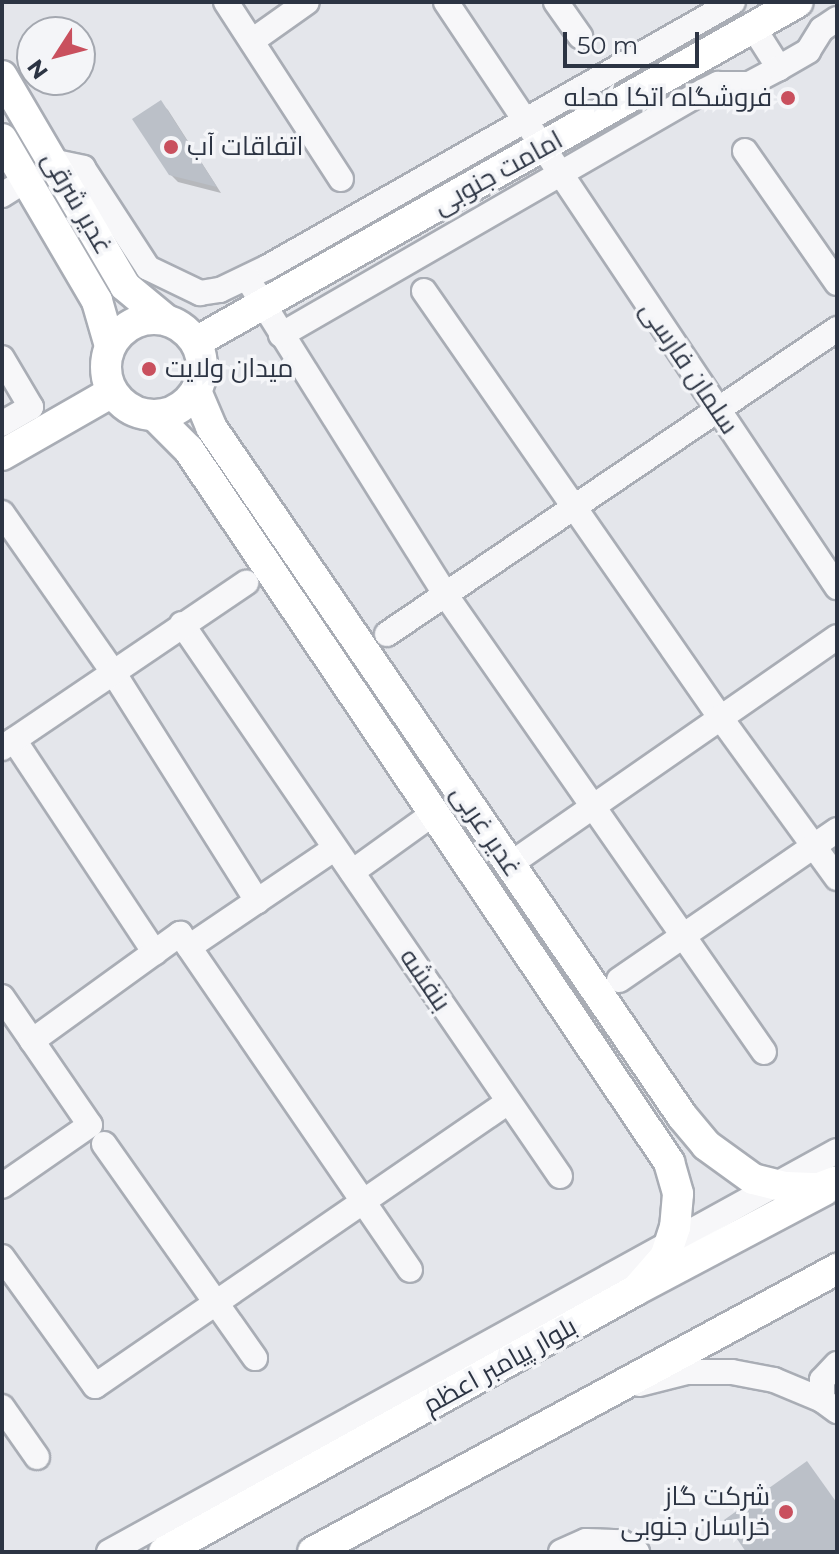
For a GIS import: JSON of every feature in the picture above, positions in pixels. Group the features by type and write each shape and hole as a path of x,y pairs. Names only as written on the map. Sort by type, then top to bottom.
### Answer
{"main road":[{"name":"امامت جنوبی","path":"196,342 798,2"},
{"name":"غدیر شرقی","path":"2,76 125,286 166,320"},
{"name":"غدیر شرقی","path":"2,139 14,187 97,301 110,346"},
{"path":"153,318 166,320 178,324 196,342 202,366 196,391 179,409 155,416 130,409 112,392 105,367 110,346 129,325 153,318"},
{"name":"غدیر غربی","path":"196,391 211,427 682,1116 706,1145 729,1165 753,1179 819,1188 837,1182"},
{"path":"2,455 112,392"},
{"name":"غدیر غربی","path":"155,416 189,450 669,1162 678,1194 675,1227 665,1257 636,1290"},
{"path":"653,1138 665,1143 677,1139 684,1129 682,1116"},
{"name":"بلوار پیامبر اعظم","path":"164,1552 837,1182"},
{"path":"313,1552 837,1269"},
{"path":"216,1552 220,1541 362,1443"}],"street":[{"path":"226,2 341,179"},
{"path":"252,41 307,2"},
{"name":"سلمان فارسی","path":"446,2 837,587"},
{"path":"556,2 580,36"},
{"path":"51,161 83,168 148,268 167,280 200,293 220,290 247,278 733,2"},
{"path":"281,335 718,84 749,84 779,68 808,51 822,29 837,19"},
{"path":"753,27 779,68"},
{"path":"745,151 837,283"},
{"path":"247,278 445,594 591,808 764,1052"},
{"path":"424,291 720,717 837,878"},
{"path":"387,634 837,329"},
{"path":"2,358 31,407 2,424"},
{"path":"2,513 113,672 257,901"},
{"path":"155,953 8,744 246,583"},
{"name":"بنفشه","path":"182,624 560,1176"},
{"path":"509,865 837,637"},
{"path":"352,872 434,813"},
{"path":"619,980 837,830"},
{"path":"32,1041 155,953 257,901 335,848"},
{"path":"185,940 410,1270"},
{"path":"2,997 90,1125 2,1186"},
{"path":"2,1257 95,1386 508,1102"},
{"path":"104,1144 255,1358"},
{"path":"109,1552 837,1151"},
{"path":"830,1405 822,1380 837,1364"},
{"path":"606,1392 687,1372 732,1372 774,1380 830,1405"},
{"path":"2,1407 37,1457"},
{"path":"561,1552 586,1541 621,1542 637,1552"}],"building":[{"name":"اتفاقات آب","path":"161,100 217,187 169,175 132,119"},
{"name":"شرکت گاز خراسان جنوبی","path":"807,1461 837,1503 837,1552 746,1552 724,1520"}],"place":[{"name":"فروشگاه اتکا محله","path":"788,98"},
{"name":"اتفاقات آب","path":"171,147"},
{"name":"میدان ولایت","path":"149,369"},
{"name":"شرکت گاز خراسان جنوبی","path":"786,1512"}]}
